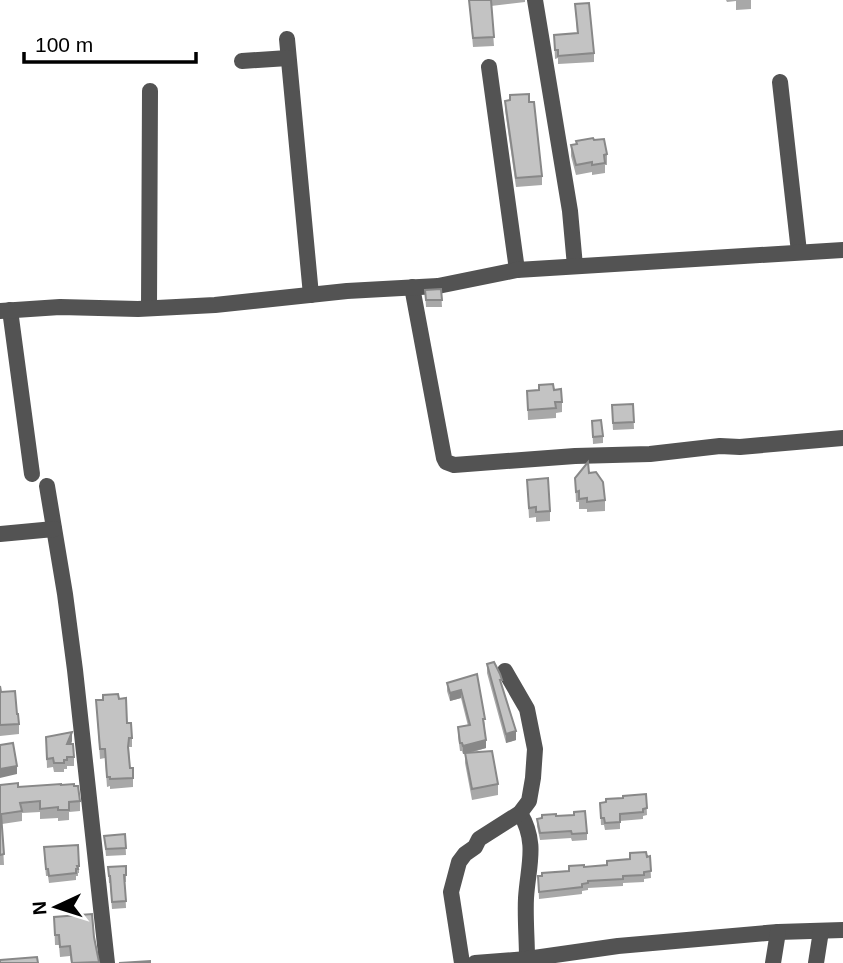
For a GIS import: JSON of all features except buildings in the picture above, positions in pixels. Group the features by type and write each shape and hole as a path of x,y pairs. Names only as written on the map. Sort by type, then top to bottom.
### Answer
{"street":[{"path":"536,0 570,211 575,266"},
{"path":"287,39 312,295"},
{"path":"243,61 288,58"},
{"path":"489,67 517,270"},
{"path":"780,82 799,252"},
{"path":"149,308 150,91"},
{"path":"32,474 5,310 215,305 438,286 517,270 843,250"},
{"path":"412,287 444,458 449,464 650,454 720,446 740,447 843,438"},
{"path":"47,486 75,670 107,963"},
{"path":"0,534 54,530"},
{"path":"461,963 452,892 459,862 475,848 480,839 520,813 529,801 535,749 527,709 505,671"},
{"path":"520,813 528,826 531,860 526,899 527,959"},
{"path":"475,963 527,959 618,946 778,932 843,930"},
{"path":"816,963 821,931"},
{"path":"773,963 778,932"}]}
